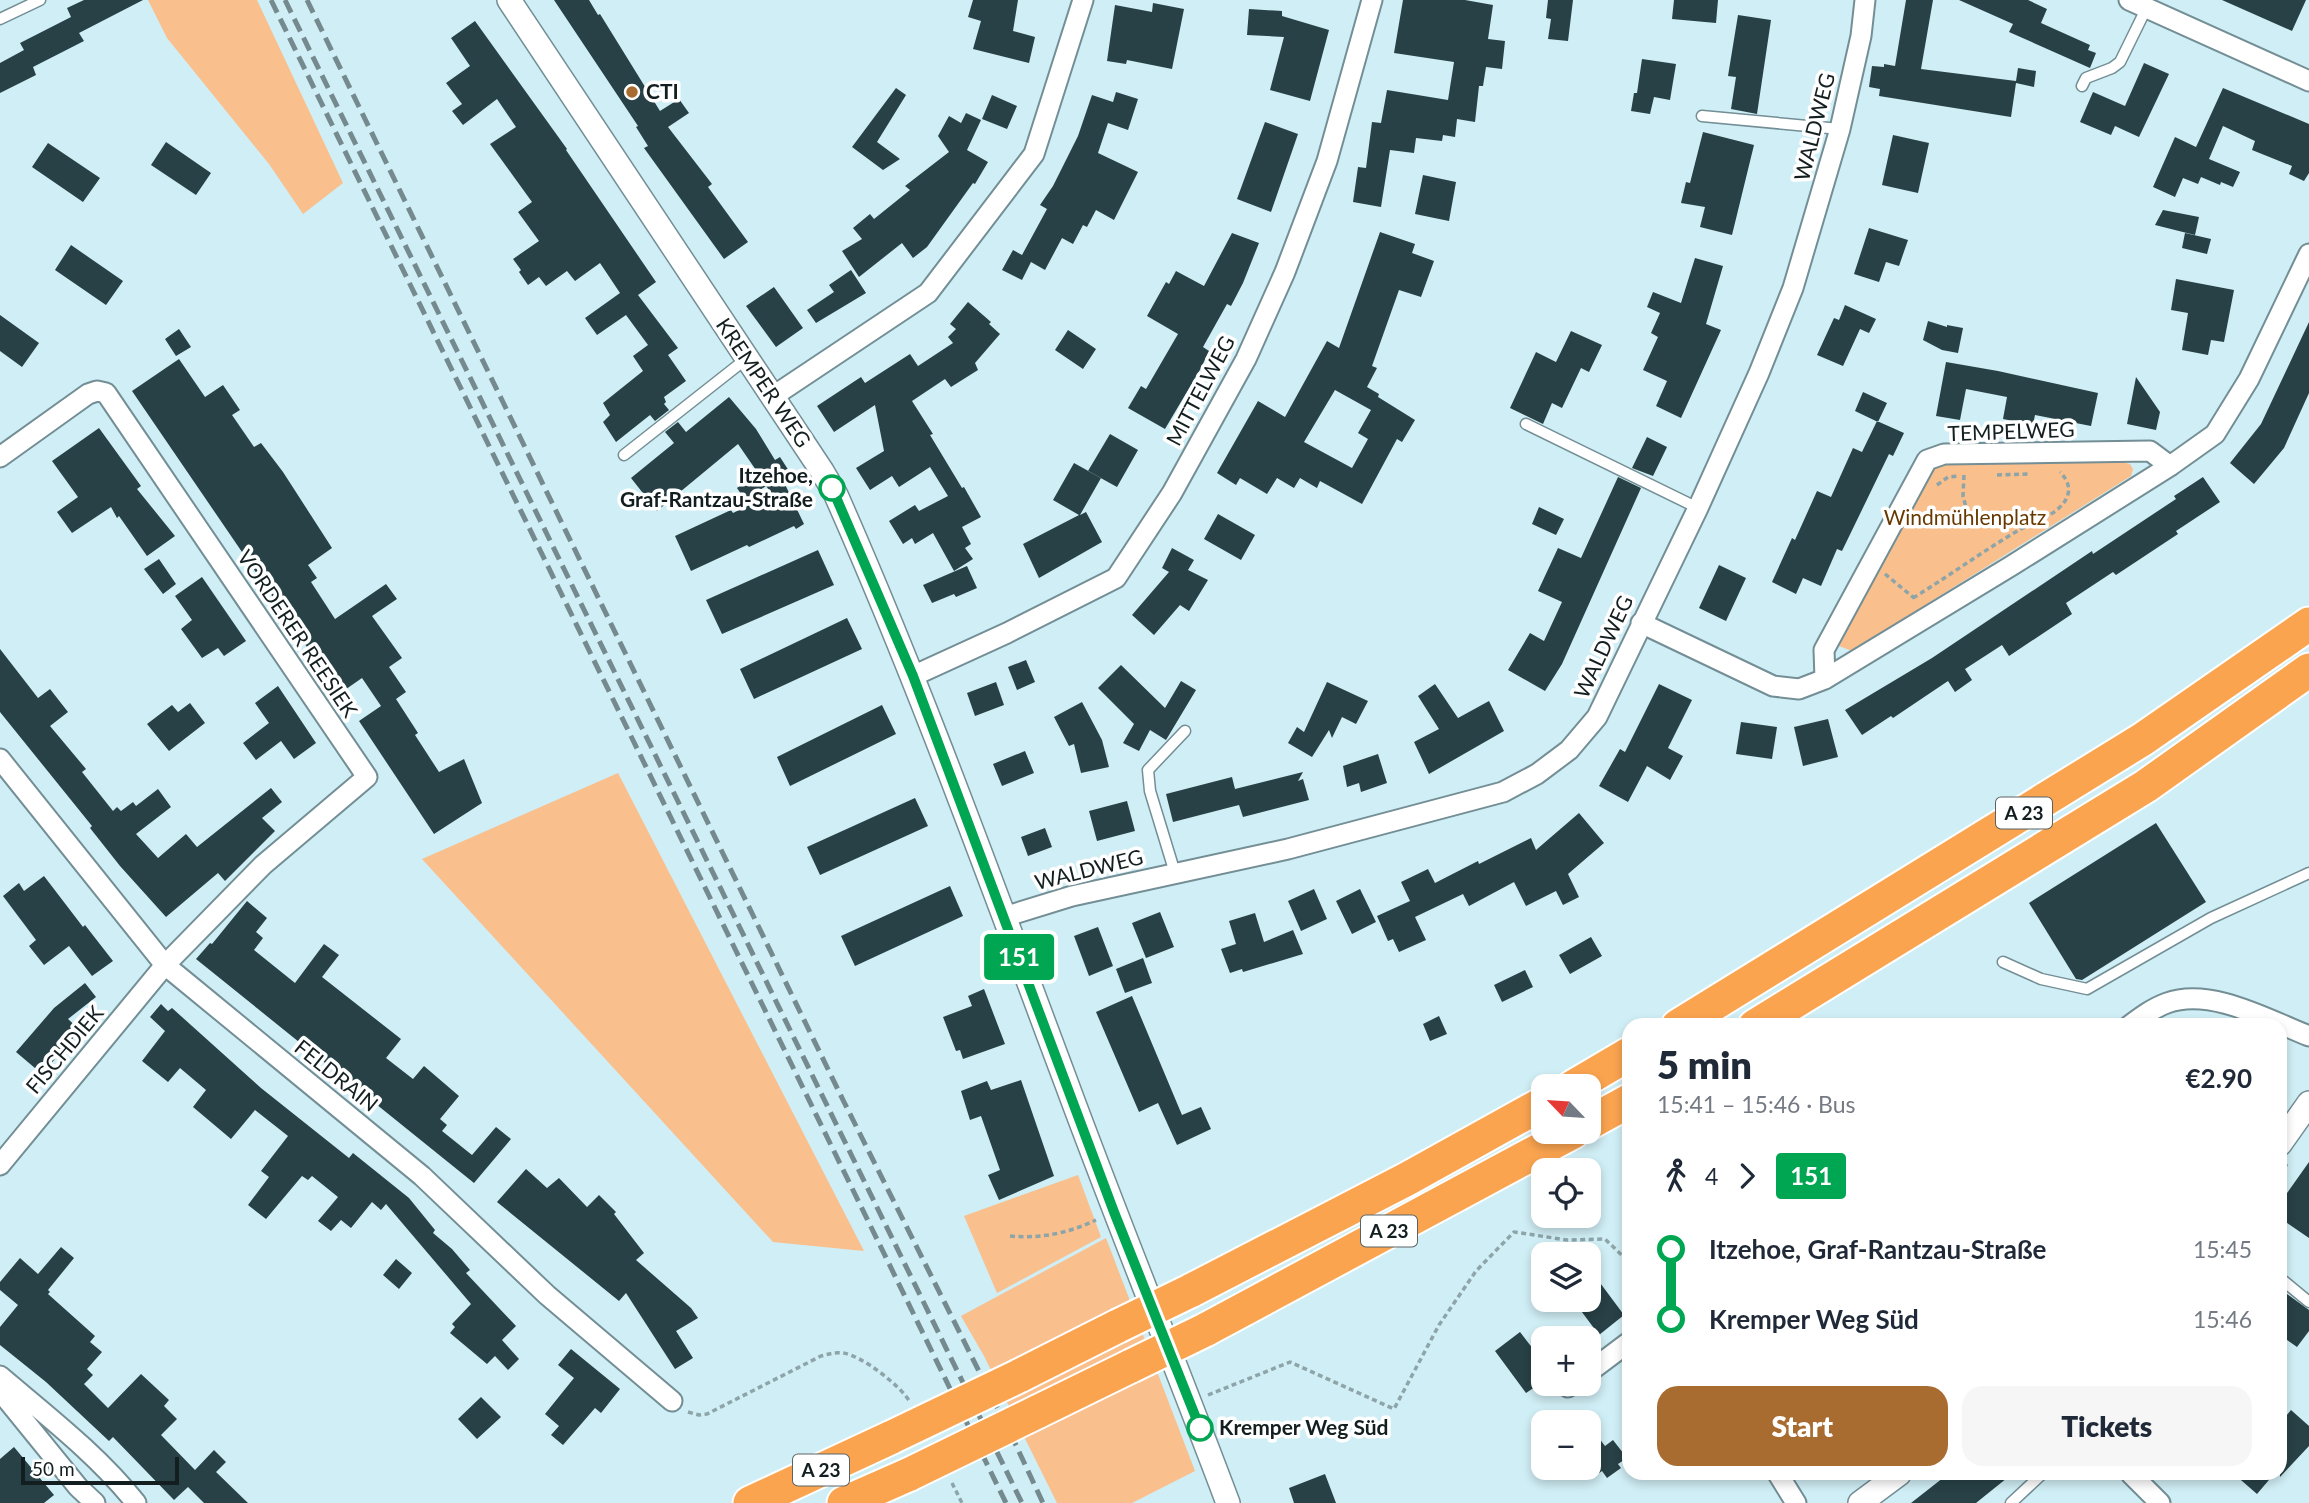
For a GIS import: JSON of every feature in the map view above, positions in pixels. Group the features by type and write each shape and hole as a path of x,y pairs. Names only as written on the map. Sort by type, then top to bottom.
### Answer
{"highway":[{"name":"A 23","path":"1691,1018 2143,739 2309,624"},
{"name":"A 23","path":"1768,1018 2146,786 2309,670"},
{"path":"1595,1074 1622,1058"},
{"path":"1601,1117 1622,1105"},
{"name":"A 23","path":"750,1503 1019,1376 1190,1291 1406,1179 1531,1110"},
{"name":"A 23","path":"844,1503 910,1474 1205,1330 1551,1144"}],"street":[{"name":"KREMPER WEG","path":"509,0 836,495 913,676 1114,1212 1228,1503"},
{"path":"772,397 928,293 1034,154 1083,0"},
{"name":"MITTELWEG","path":"913,676 1007,633 1116,578 1172,492 1246,359 1284,272 1327,161 1372,0"},
{"name":"WALDWEG","path":"1004,917 1072,896 1288,849 1503,792 1537,774 1569,750 1597,717 1698,508 1759,373 1793,288 1840,129 1861,36 1865,0"},
{"path":"2138,4 2309,81"},
{"path":"1641,623 1773,686 1799,689 1825,679 2169,466 2215,434 2249,379 2309,254"},
{"name":"VORDERER REESIEK","path":"0,457 88,394 97,391 106,393 367,777 263,865 165,965"},
{"name":"TEMPELWEG","path":"1825,679 1824,650 1927,460 1944,454 2150,451 2169,466"},
{"name":"FELDRAIN","path":"0,758 165,965 422,1176 547,1295 672,1401"},
{"name":"FISCHDIEK","path":"0,1165 165,965"},
{"path":"2141,1018 2170,1002 2201,999 2223,1002 2263,1018"},
{"path":"2287,1027 2309,1036"},
{"path":"2287,1134 2309,1103"},
{"path":"1601,1363 1622,1347"},
{"path":"0,1376 66,1432 136,1503"},
{"path":"0,1391 78,1487 95,1503"},
{"path":"1782,1480 1796,1503"},
{"path":"1860,1503 1891,1480"},
{"path":"2137,1480 2160,1503"}],"lane":[{"path":"0,19 40,0"},
{"path":"2082,86 2086,78 2112,68 2119,62 2138,4"},
{"path":"1702,116 1840,129"},
{"path":"624,455 747,358"},
{"path":"1526,424 1698,508"},
{"path":"1175,873 1150,791 1148,770 1185,731"},
{"path":"2003,962 2040,979 2087,989 2211,918 2309,873"},
{"path":"2287,1284 2309,1302"},
{"path":"2011,1503 2036,1480"}],"path":[{"path":"1913,598 2019,531 2055,512 2065,501 2069,491 2067,479 2059,472"},
{"path":"1992,475 2033,474"},
{"path":"1930,492 1935,485 1948,477 1964,475 1963,496 1968,511"},
{"path":"1871,564 1913,598 1926,618"},
{"path":"1010,1236 1058,1234 1114,1212"},
{"path":"1190,1402 1290,1362 1394,1409 1439,1325 1476,1271 1514,1232 1567,1240 1605,1239 1622,1255"},
{"path":"672,1401 690,1412 707,1414 821,1356 835,1352 847,1353 881,1373 905,1393 911,1405"},
{"path":"949,1479 962,1503"}],"green space":[{"path":"148,0 257,0 343,183 303,214 269,164 167,38"},
{"name":"Windmühlenplatz","path":"1942,464 2130,464 2133,469 2131,476 1852,651 1839,646 1838,637 1930,470"},
{"path":"618,773 864,1251 773,1242 422,859"},
{"path":"1078,1175 1101,1237 997,1293 964,1216"},
{"path":"1106,1238 1195,1471 1132,1503 1057,1503 984,1356 961,1316"}],"building":[{"path":"84,0 143,0 79,33 84,41 33,67 36,75 0,93 0,63 24,50 20,43 71,17 67,8"},
{"path":"554,0 589,0 660,111 679,99 689,113 668,127 712,184 708,187 748,242 724,259 644,148 648,146 636,127 638,126"},
{"path":"973,0 1018,0 1013,31 1035,37 1029,63 973,49 981,21 968,17"},
{"path":"1403,0 1465,0 1493,5 1488,39 1505,41 1502,69 1486,67 1483,86 1479,86 1475,122 1457,119 1455,137 1443,135 1442,141 1416,138 1414,153 1390,150 1381,207 1353,202 1358,167 1366,168 1372,122 1381,123 1387,90 1448,100 1454,62 1394,53"},
{"path":"1548,0 1573,0 1568,41 1548,39 1551,19 1546,18"},
{"path":"1674,0 1718,0 1716,23 1672,19"},
{"path":"1906,0 1933,0 1921,69 2016,81 2018,68 2036,71 2034,87 2016,83 2011,117 1879,96 1880,89 1869,87 1872,66 1895,66"},
{"path":"1959,0 2028,0 2047,9 2041,23 2090,45 2088,50 2096,53 2090,68 2009,32 2013,24"},
{"path":"2222,0 2306,0 2292,31"},
{"path":"1153,3 1184,9 1172,69 1127,60 1126,64 1107,61 1115,5 1152,12"},
{"path":"1249,9 1282,11 1282,16 1329,30 1310,101 1270,90 1284,37 1247,35"},
{"path":"1738,15 1771,20 1757,114 1731,109 1736,77 1728,76"},
{"path":"475,21 567,149 656,282 638,295 678,348 668,355 686,381 664,397 664,404 669,410 655,421 650,415 616,442 603,422 610,415 603,403 643,371 633,356 648,345 626,315 597,335 585,318 620,293 600,263 575,281 567,271 546,286 539,277 528,285 519,272 521,270 513,259 539,241 518,212 532,202 490,144 516,127 497,99 463,125 452,111 462,104 446,83 470,66 451,38"},
{"path":"1642,59 1676,64 1670,100 1654,97 1650,114 1631,111 1634,93 1637,93"},
{"path":"2144,63 2169,74 2139,137 2115,126 2111,135 2080,122 2093,92 2125,106"},
{"path":"896,88 906,95 877,142 900,159 883,170 852,147"},
{"path":"2223,88 2309,124 2309,173 2304,181 2289,174 2292,166 2252,150 2255,141 2223,126 2209,159 2240,172 2233,187 2201,177 2198,184 2183,178 2175,197 2153,187 2175,137 2196,147"},
{"path":"1116,92 1138,99 1128,130 1108,123 1098,153 1138,172 1114,220 1096,210 1087,227 1083,225 1073,244 1062,238 1045,270 1031,262 1022,280 1002,270 1013,250 1022,255 1047,209 1040,205 1053,186 1078,136 1092,95 1113,102"},
{"path":"992,95 1017,106 1007,129 982,119"},
{"path":"966,113 981,120 967,150 988,162 975,184 973,183 927,247 913,258 902,243 859,277 842,251 862,239 853,228 870,214 874,219 910,190 905,186 949,152 938,136 949,116 961,123"},
{"path":"1265,122 1298,134 1271,212 1237,199"},
{"path":"1703,132 1754,145 1732,235 1700,227 1705,207 1681,203 1686,182 1690,183"},
{"path":"1893,135 1929,143 1918,193 1882,185"},
{"path":"166,142 211,173 196,195 151,165"},
{"path":"48,143 100,178 83,202 32,167"},
{"path":"1423,175 1456,182 1449,221 1415,214"},
{"path":"2163,210 2199,217 2195,235 2155,225"},
{"path":"1869,228 1908,240 1899,266 1886,262 1879,282 1854,274"},
{"path":"1380,232 1415,244 1412,253 1434,261 1421,297 1399,290 1372,366 1377,368 1367,387 1415,420 1402,442 1397,439 1362,504 1320,481 1317,488 1300,478 1294,488 1277,478 1267,494 1240,478 1236,485 1217,473 1258,401 1285,417 1327,341 1339,348","holes":["1335,390 1371,410 1358,433 1368,439 1352,468 1304,442"]},
{"path":"1232,233 1259,243 1231,306 1227,304 1203,347 1209,351 1201,368 1165,429 1128,408 1141,386 1146,389 1178,334 1147,316 1166,282 1169,284 1176,271 1204,286"},
{"path":"2185,233 2211,239 2207,254 2182,248"},
{"path":"71,245 123,281 106,305 55,270"},
{"path":"1695,258 1723,266 1706,324 1721,330 1681,418 1656,406 1667,381 1643,370 1658,337 1651,333 1660,313 1647,307 1653,292 1681,303"},
{"path":"851,270 866,293 816,323 807,310 834,292 829,285"},
{"path":"2176,279 2234,290 2224,342 2211,340 2208,355 2182,350 2188,313 2171,310"},
{"path":"774,287 803,328 776,347 746,306"},
{"path":"968,302 991,322 989,324 1000,334 975,363 978,370 951,387 945,379 912,401 981,517 962,527 971,544 965,548 973,559 954,571 933,533 915,544 912,538 903,544 889,521 915,505 919,511 948,496 930,467 899,487 892,476 870,490 856,468 884,451 875,405 834,432 817,406 861,377 865,383 910,354 918,366 953,343 948,337 956,329 950,324"},
{"path":"1845,305 1876,319 1869,333 1860,329 1843,366 1817,355 1834,318 1839,320"},
{"path":"0,315 39,343 22,367 0,351"},
{"path":"1928,321 1947,327 1963,328 1958,353 1942,350 1923,340"},
{"path":"2309,322 2309,393 2284,448 2254,484 2230,463 2261,424"},
{"path":"179,329 191,347 176,356 165,339"},
{"path":"1068,330 1096,349 1083,369 1055,350"},
{"path":"1571,331 1602,345 1589,372 1581,368 1562,408 1552,403 1543,424 1510,408 1536,352 1556,362"},
{"path":"179,359 205,397 223,385 240,410 232,415 254,447 261,443 283,472 332,548 308,565 317,578 311,582 335,619 386,584 397,599 372,616 402,658 389,667 406,692 396,699 439,772 464,759 482,803 434,834 359,721 381,706 362,678 339,694 132,391"},
{"path":"1946,362 2098,393 2091,426 2035,415 2033,425 2003,419 2007,397 1966,389 1960,420 1936,416"},
{"path":"2136,377 2160,412 2156,430 2127,424"},
{"path":"1863,392 1887,403 1878,422 1855,411"},
{"path":"729,397 756,429 775,460 780,457 789,471 781,476 804,524 749,547 747,545 691,571 675,536 772,494 766,486 745,500 737,488 758,473 738,444 657,511 631,478 674,443 665,432 678,422 686,432"},
{"path":"1877,421 1904,433 1893,456 1889,454 1842,551 1837,549 1821,586 1803,578 1796,594 1772,582 1817,491 1831,497 1853,448 1862,452"},
{"path":"99,428 141,486 137,489 175,536 147,556 111,507 72,533 57,512 78,497 52,461"},
{"path":"1110,434 1138,450 1117,487 1088,471"},
{"path":"1647,437 1667,447 1653,476 1632,468"},
{"path":"1074,463 1101,478 1080,515 1086,512 1102,542 1039,578 1023,544 1079,515 1053,500"},
{"path":"1618,477 1641,488 1562,664 1545,691 1508,670 1530,633 1544,641 1562,602 1538,591 1558,548 1581,558"},
{"path":"2203,477 2220,502 2176,531 2178,534 2116,575 2113,572 2066,603 2072,614 2009,656 2002,645 1965,669 1972,680 1955,692 1948,681 1862,735 1845,710 1932,658 2092,551 2093,554 2176,499 2174,496"},
{"path":"1539,507 1564,519 1556,535 1532,524"},
{"path":"1218,514 1255,535 1241,560 1204,539"},
{"path":"1172,548 1194,560 1188,570 1208,580 1189,611 1180,605 1154,635 1132,615 1169,572 1162,568"},
{"path":"818,550 834,585 722,634 706,600"},
{"path":"159,559 176,584 163,594 144,569"},
{"path":"1719,565 1746,578 1726,621 1699,608"},
{"path":"967,566 977,588 932,603 923,585"},
{"path":"202,577 246,641 224,656 218,648 202,658 181,629 192,620 175,596"},
{"path":"847,618 862,649 754,699 740,669"},
{"path":"0,649 38,698 50,689 68,712 50,726 86,769 82,772 113,811 117,807 121,811 133,802 136,806 158,789 171,807 136,834 158,858 186,834 197,847 271,788 282,802 262,818 275,831 225,881 218,873 166,917 120,866 90,828 92,826 0,712"},
{"path":"1026,660 1035,682 1017,690 1008,667"},
{"path":"1121,665 1165,708 1181,681 1196,690 1166,740 1150,730 1139,751 1123,743 1134,724 1098,688"},
{"path":"996,682 1004,705 975,716 967,693"},
{"path":"1327,682 1368,701 1356,724 1342,717 1332,738 1329,730 1312,757 1288,743 1297,727 1304,732"},
{"path":"1435,684 1458,718 1489,701 1504,731 1429,774 1414,742 1439,729 1418,696"},
{"path":"1659,684 1692,700 1668,748 1683,756 1670,780 1647,766 1628,802 1599,786 1620,749 1625,752"},
{"path":"278,686 316,743 294,759 281,741 256,760 243,743 269,723 255,703"},
{"path":"1082,702 1102,740 1109,767 1081,773 1074,744 1069,746 1054,717"},
{"path":"190,703 205,723 169,751 147,724 172,705 178,712"},
{"path":"882,705 896,734 790,786 777,757"},
{"path":"1828,719 1838,757 1803,766 1794,727"},
{"path":"1741,722 1777,727 1772,759 1736,754"},
{"path":"1025,751 1034,773 1002,786 993,764"},
{"path":"1378,754 1387,783 1361,792 1359,783 1347,787 1343,766"},
{"path":"1303,772 1298,781 1303,779 1309,800 1243,817 1239,805 1173,822 1166,794 1232,777 1235,789"},
{"path":"915,798 928,826 820,875 807,847"},
{"path":"1127,801 1135,831 1097,841 1089,811"},
{"path":"1579,813 1604,843 1568,874 1579,897 1563,905 1556,891 1526,906 1514,882 1469,906 1463,894 1415,917 1426,940 1399,952 1393,939 1388,941 1377,916 1410,901 1401,882 1428,869 1435,883 1531,838 1536,850"},
{"path":"2156,823 2206,902 2082,980 2076,979 2029,903"},
{"path":"1045,828 1052,847 1028,856 1021,837"},
{"path":"44,876 113,961 92,976 69,946 44,965 29,946 36,940 3,896 19,883 24,891"},
{"path":"950,886 963,916 855,966 841,936"},
{"path":"1314,889 1327,919 1301,931 1288,901"},
{"path":"1360,889 1376,922 1352,934 1336,901"},
{"path":"247,901 267,918 256,932 263,938 254,950 295,983 324,944 339,955 322,977 401,1039 386,1058 413,1079 424,1066 459,1096 440,1119 447,1125 442,1131 472,1155 496,1127 511,1139 474,1183 196,959 212,944"},
{"path":"1160,912 1174,947 1146,958 1132,923"},
{"path":"1255,913 1264,942 1293,930 1303,954 1243,972 1242,969 1230,973 1221,949 1236,944 1229,921"},
{"path":"1098,927 1113,966 1089,976 1074,936"},
{"path":"1591,937 1602,956 1570,974 1559,955"},
{"path":"1143,958 1152,983 1125,993 1116,969"},
{"path":"1525,970 1533,987 1502,1002 1494,985"},
{"path":"85,983 96,997 68,1019 80,1030 42,1074 16,1052 54,1008"},
{"path":"984,989 1005,1044 963,1059 960,1050 956,1051 943,1017 972,1006 968,996"},
{"path":"1132,996 1182,1115 1201,1107 1211,1129 1177,1145 1158,1103 1139,1112 1096,1012"},
{"path":"161,1004 168,1011 172,1008 261,1088 349,1158 353,1153 409,1198 435,1230 433,1233 452,1249 470,1270 466,1273 516,1326 502,1340 519,1359 508,1370 495,1356 487,1364 450,1333 455,1327 452,1324 471,1304 386,1204 381,1210 372,1202 351,1228 341,1220 331,1231 318,1221 338,1197 312,1176 308,1180 302,1176 266,1219 248,1205 269,1177 261,1171 288,1136 255,1110 231,1139 193,1107 206,1090 180,1068 168,1082 142,1061 165,1031 150,1017"},
{"path":"1439,1016 1447,1034 1430,1041 1423,1024"},
{"path":"1021,1080 1054,1176 999,1200 988,1175 1000,1170 981,1116 970,1120 961,1091 987,1081 991,1090"},
{"path":"2309,1162 2309,1238 2287,1223 2287,1193"},
{"path":"526,1169 547,1188 559,1178 587,1207 599,1195 616,1212 614,1214 644,1253 636,1260 691,1308 698,1318 676,1331 693,1358 675,1369 626,1293 619,1301 497,1202"},
{"path":"61,1247 74,1258 48,1290 48,1294 95,1336 90,1342 102,1352 87,1369 93,1375 84,1384 108,1408 141,1374 169,1400 164,1406 177,1419 161,1435 195,1470 214,1450 226,1462 216,1472 248,1503 204,1503 188,1487 174,1500 113,1437 109,1441 46,1382 0,1345 0,1327 18,1305 0,1290 0,1282 20,1258 38,1274"},
{"path":"396,1259 412,1273 399,1289 383,1275"},
{"path":"1601,1284 1622,1312 1622,1317 1601,1333 1601,1326 1592,1326 1582,1312 1601,1312"},
{"path":"2287,1294 2309,1310 2309,1331 2297,1347 2287,1340"},
{"path":"1520,1332 1531,1346 1531,1390 1526,1393 1495,1351"},
{"path":"571,1349 620,1389 601,1413 595,1408 563,1445 551,1435 559,1426 545,1414 574,1378 558,1365"},
{"path":"481,1397 501,1417 477,1439 458,1419"},
{"path":"2291,1410 2309,1426 2309,1446 2287,1470 2287,1415"},
{"path":"1613,1440 1622,1452 1622,1461 1618,1464 1621,1468 1607,1478 1602,1471 1601,1441 1605,1446"},
{"path":"14,1447 54,1495 44,1503 0,1503 0,1459"},
{"path":"1325,1474 1336,1503 1294,1503 1289,1488"},
{"path":"1940,1480 2005,1480 1976,1503 1911,1503"},
{"path":"2241,1480 2269,1480 2257,1494"}],"railway":[{"path":"271,0 1006,1503"},
{"path":"285,0 1022,1503"},
{"path":"307,0 844,1102 1043,1503"}],"bus line":[{"name":"151","path":"832,488 913,676 1114,1212 1200,1428"}],"place":[{"name":"CTI","path":"632,92"},
{"name":"Itzehoe, Graf-Rantzau-Straße","path":"832,488"},
{"name":"Kremper Weg Süd","path":"1200,1428"}]}
